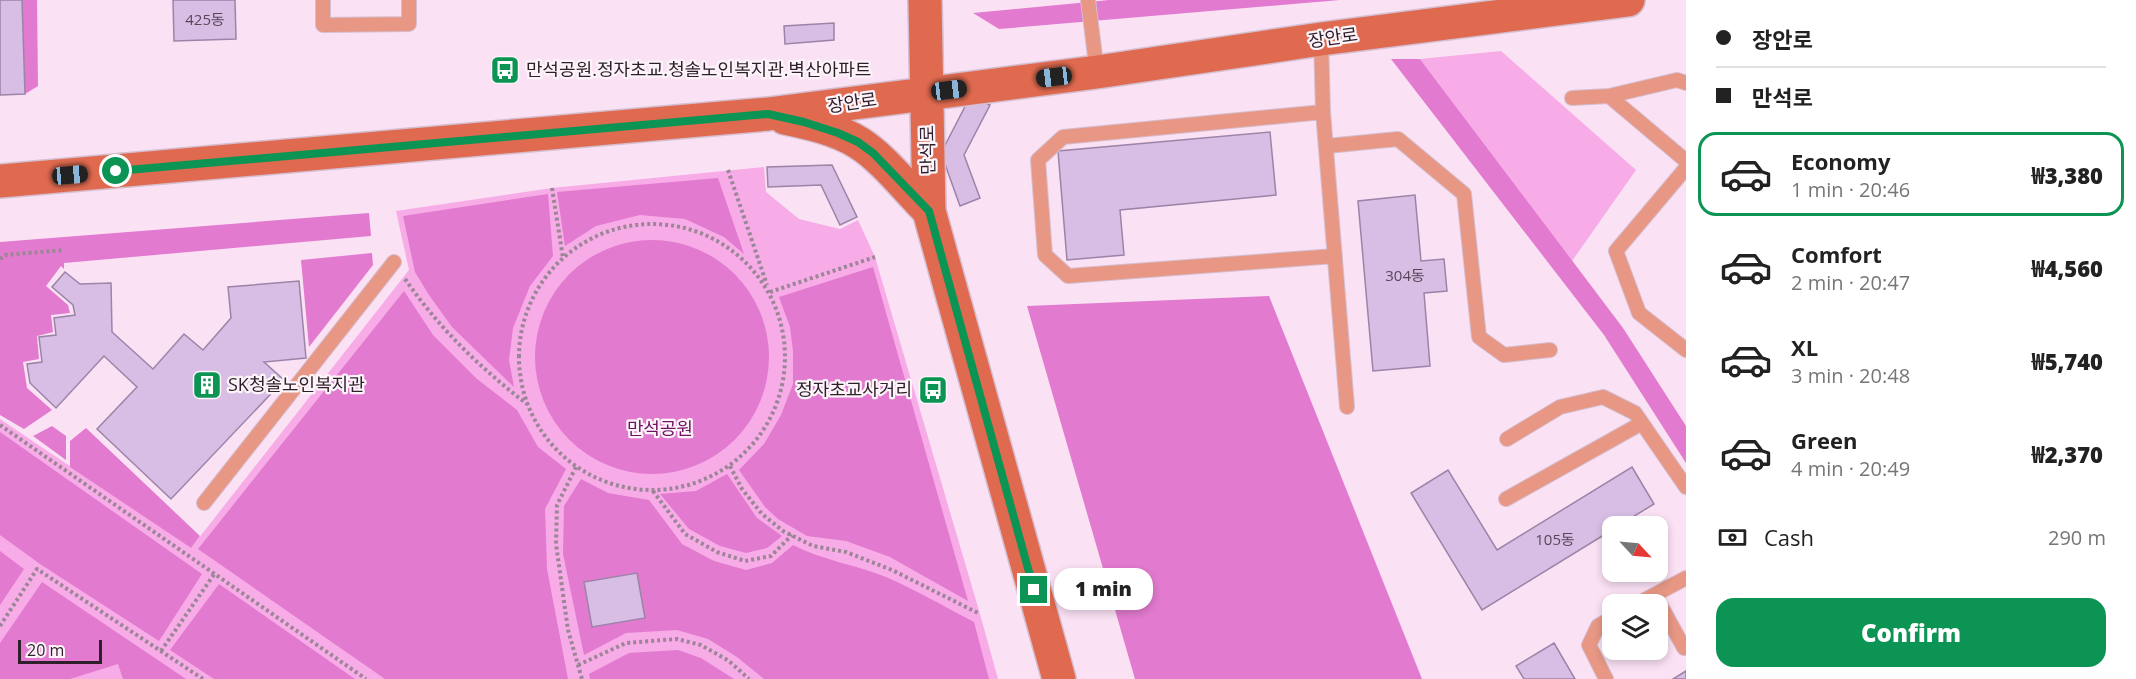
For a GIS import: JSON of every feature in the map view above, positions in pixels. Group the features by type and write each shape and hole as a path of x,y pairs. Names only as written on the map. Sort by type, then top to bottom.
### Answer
{"main road":[{"name":"만석로","path":"925,0 929,211 1059,679"},
{"name":"장안로","path":"0,181 768,114 1628,0"},
{"path":"768,114 804,122 858,142 873,153 929,211"}],"lane":[{"path":"323,0 323,25 409,24 409,0"},
{"path":"1088,0 1097,72"},
{"path":"1321,39 1323,112 1347,407"},
{"path":"1572,98 1609,96 1677,80 1686,83"},
{"path":"1609,96 1686,161"},
{"path":"1323,112 1063,137 1038,160 1046,255 1068,276 1335,256"},
{"path":"1327,146 1398,139 1464,194 1479,337 1504,355 1550,350"},
{"path":"1686,168 1616,251 1639,313 1686,350"},
{"path":"204,503 394,262"},
{"path":"1507,439 1560,407 1603,397 1635,413 1686,487"},
{"path":"1506,499 1642,423"},
{"path":"1657,594 1686,578"},
{"path":"1668,619 1684,648"},
{"path":"1602,624 1598,626 1589,645 1606,679"}],"path":[{"path":"728,170 783,328 786,367 777,405 758,438 730,466 693,484 653,491 612,485 576,467 547,440 527,405 519,366 522,326 537,289 563,258 599,234 641,223 684,226 724,243 756,272 770,292"},
{"path":"552,188 563,258"},
{"path":"0,259 5,255 63,250"},
{"path":"770,292 875,257"},
{"path":"394,262 419,299 452,339 489,375 527,405"},
{"path":"0,425 366,679"},
{"path":"730,466 742,489 762,514 792,535 813,546 846,552 892,570 980,614"},
{"path":"576,467 557,505 556,544 568,630 582,679"},
{"path":"653,491 685,534 717,552 745,561 771,556 792,535"},
{"path":"0,626 37,569 203,679"},
{"path":"161,651 215,573"},
{"path":"578,665 626,643 677,639 701,645 729,661 749,679"}],"green space":[{"path":"22,0 37,0 38,86 25,94"},
{"path":"1109,0 1340,0 999,29 973,13"},
{"path":"1501,51 1636,170 1572,261 1420,59"},
{"path":"1391,59 1420,59 1623,328 1686,426 1686,463 1604,335"},
{"name":"만석공원","path":"764,167 766,192 799,219 840,229 858,220 875,257 998,679 0,679 0,419 191,548 409,270 396,211 552,188"},
{"path":"718,178 744,254 724,237 685,219 640,215 596,226 565,246 557,192"},
{"path":"548,194 553,256 530,286 513,328 509,360 514,387 452,327 429,295 415,272 403,216"},
{"path":"369,213 371,236 64,263 64,269 61,266 46,286 68,305 70,313 51,315 53,332 37,336 39,359 23,362 27,388 52,410 24,429 0,415 0,242"},
{"path":"652,240 697,249 717,260 742,283 760,312 769,357 760,402 749,422 726,447 697,465 652,474 607,465 587,454 562,431 544,402 535,357 544,312 555,292 578,267 607,249"},
{"path":"372,253 373,265 309,347 301,260"},
{"path":"873,267 968,601 890,557 846,541 807,536 778,519 765,507 739,470 764,444 781,415 793,384 790,327 779,297"},
{"path":"404,291 433,335 477,379 517,410 538,447 566,469 545,509 547,569 568,679 385,679 198,549"},
{"path":"1269,296 1422,679 1135,679 1027,306"},
{"path":"52,426 66,436 66,460 33,436"},
{"path":"86,428 200,536 191,548 70,467 70,441"},
{"path":"0,432 202,574 159,641 40,564 0,535"},
{"path":"727,474 757,518 782,536 767,548 746,553 720,546 689,529 660,494 696,491"},
{"path":"581,479 608,493 649,500 682,544 714,561 746,570 772,563 793,545 816,555 886,577 908,587 974,622 989,679 764,679 737,657 708,639 677,630 626,633 584,655 563,554 564,506"},
{"path":"0,551 24,569 0,605"},
{"path":"42,582 186,679 123,679 118,664 70,679 0,679 0,643"},
{"path":"219,584 355,679 214,679 170,650"},
{"path":"678,650 701,658 734,679 590,679 589,674 629,653"}],"building":[{"path":"0,0 22,0 25,94 0,95"},
{"path":"173,0 235,0 236,39 174,41"},
{"path":"834,23 834,40 785,44 784,26"},
{"path":"971,95 990,105 964,155 980,198 960,206 941,153"},
{"path":"1270,132 1276,195 1120,210 1124,255 1067,260 1058,151"},
{"path":"832,165 857,217 840,225 821,185 768,187 767,167"},
{"path":"1415,195 1421,261 1444,259 1447,291 1424,293 1430,366 1373,371 1358,201"},
{"name":"SK청솔노인복지관","path":"65,272 80,284 111,283 112,332 153,369 184,334 203,350 231,318 228,287 299,281 306,358 264,362 284,380 171,499 97,429 137,387 104,356 56,408 30,383 27,364 42,362 39,337 56,335 54,318 75,315 73,305 52,287"},
{"path":"1632,467 1654,504 1634,516 1602,516 1602,536 1482,610 1411,493 1448,470 1497,550"},
{"path":"637,573 645,618 592,627 584,582"},
{"path":"1554,643 1575,679 1524,679 1516,666"},
{"path":"1686,671 1686,679 1673,679"}],"place":[{"name":"만석공원.정자초교.청솔노인복지관.벽산아파트","path":"505,70"},
{"name":"SK청솔노인복지관","path":"207,385"},
{"name":"정자초교사거리","path":"933,390"}],"route":[{"path":"116,171 768,114 804,122 858,142 873,153 929,211 1034,590"}]}
